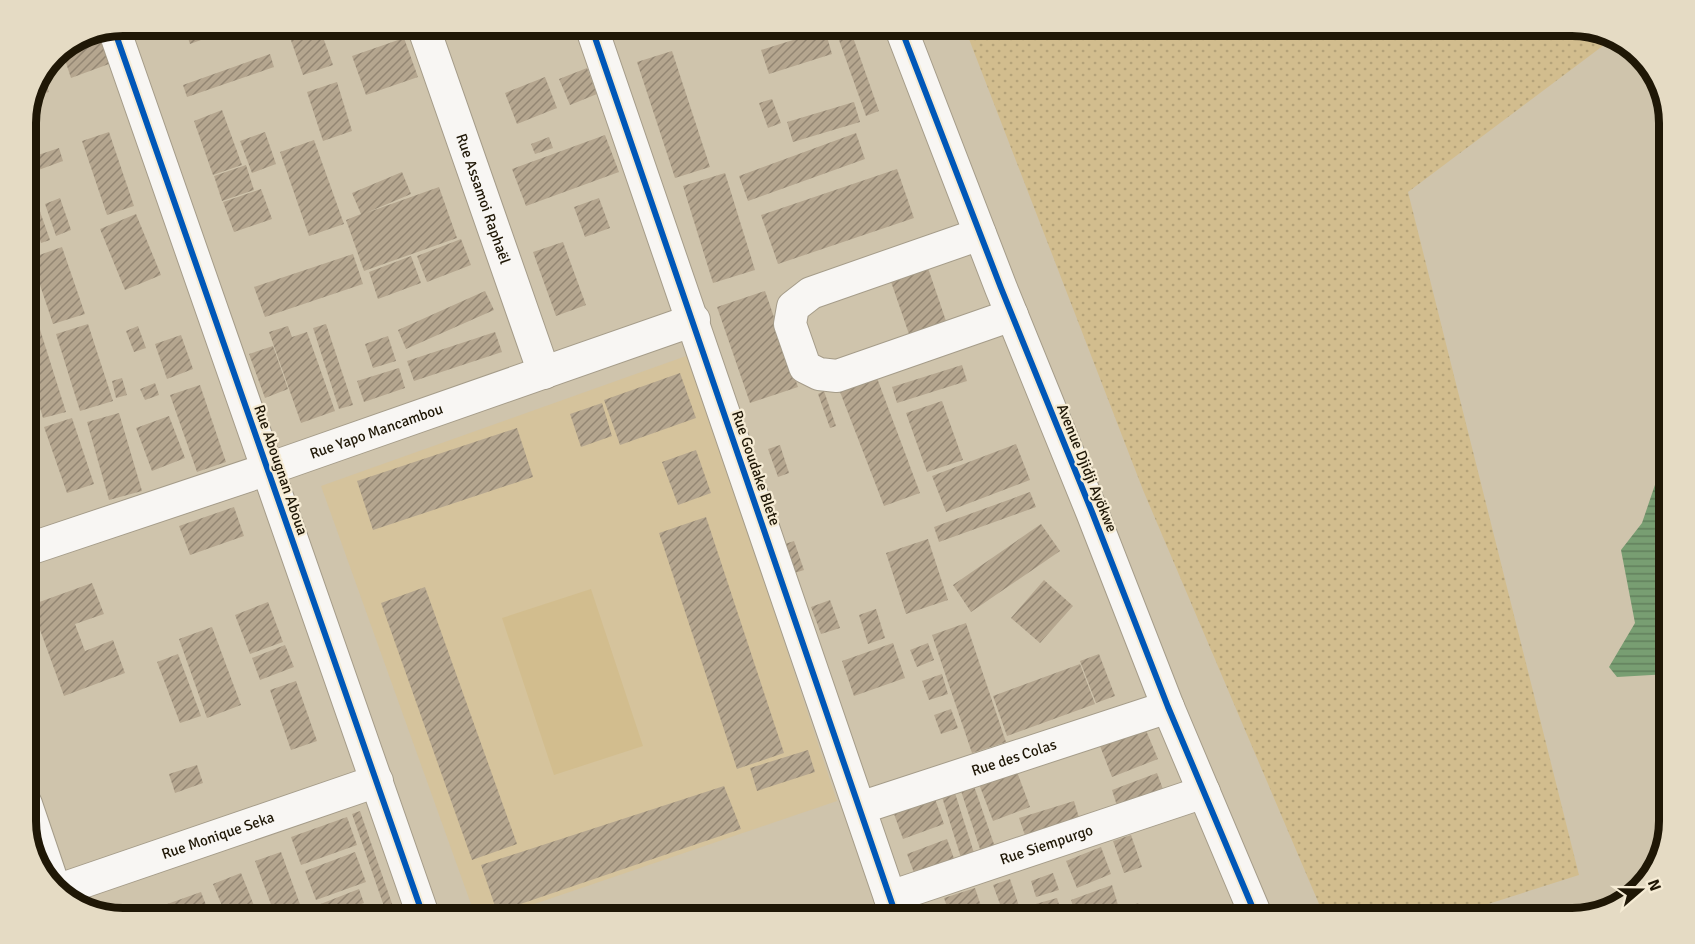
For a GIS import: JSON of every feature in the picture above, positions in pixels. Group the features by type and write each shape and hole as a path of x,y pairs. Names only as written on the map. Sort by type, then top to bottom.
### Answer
{"street":[{"name":"Rue Assamoi Raphaël","path":"426,36 544,373"},
{"name":"Rue Goudake Blete","path":"594,36 894,908"},
{"name":"Avenue Djidji Ayökwe","path":"904,36 1168,707 1253,908"},
{"name":"Rue Abougnan Aboua","path":"117,37 421,908"},
{"path":"980,234 811,293 793,306 790,324 805,367 819,374 837,376 1012,315"},
{"name":"Rue Yapo Mancambou","path":"36,547 268,469 694,321"},
{"name":"Rue des Colas","path":"860,808 1168,707"},
{"name":"Rue Monique Seka","path":"67,887 377,781"},
{"name":"Rue Siempurgo","path":"894,908 1204,792"}],"shaded area":[{"path":"968,36 1572,36 1594,39 1606,44 1408,192 1579,875 1475,908 1321,908 1143,490"},
{"path":"689,355 837,801 522,908 472,908 321,486"},
{"path":"1659,476 1659,675 1617,677 1609,667 1635,623 1621,550 1642,523"},
{"path":"591,589 643,746 554,775 502,618"}],"building":[{"path":"187,36 212,36 190,44"},
{"path":"289,36 323,36 333,65 303,75"},
{"path":"760,36 774,36 761,40"},
{"path":"806,36 827,36 832,54 769,74 761,50"},
{"path":"838,36 853,36 879,111 866,116"},
{"path":"108,38 117,61 71,78 65,59 82,47"},
{"path":"404,38 418,77 366,95 352,56"},
{"path":"672,51 710,167 675,178 637,62"},
{"path":"270,54 274,67 187,97 183,85"},
{"path":"587,68 597,94 570,105 559,79"},
{"path":"545,77 557,108 517,124 505,93"},
{"path":"337,82 352,131 323,141 307,92"},
{"path":"46,83 49,92 42,94"},
{"path":"772,99 781,123 768,128 759,103"},
{"path":"854,102 860,122 793,142 787,122"},
{"path":"222,110 242,165 213,175 194,121"},
{"path":"109,132 134,206 107,215 82,141"},
{"path":"265,132 276,164 252,173 240,141"},
{"path":"856,133 865,159 748,201 739,176"},
{"path":"605,135 619,172 526,206 512,169"},
{"path":"549,137 553,148 535,154 531,144"},
{"path":"314,140 344,224 309,236 280,152"},
{"path":"59,148 63,161 36,171 36,156"},
{"path":"246,165 254,190 222,201 214,176"},
{"path":"897,169 914,218 778,264 761,215"},
{"path":"402,172 411,194 366,213 439,187 457,238 364,271 346,220 361,214 352,193"},
{"path":"725,173 755,270 713,283 683,186"},
{"path":"261,189 272,219 234,232 223,202"},
{"path":"60,198 71,230 56,236 45,204"},
{"path":"599,198 610,228 585,237 574,207"},
{"path":"36,203 50,240 41,243 36,229"},
{"path":"136,214 161,275 125,290 100,229"},
{"path":"461,239 471,265 427,282 417,256"},
{"path":"563,242 586,305 556,316 533,252"},
{"path":"62,247 85,314 53,324 36,273 36,256"},
{"path":"353,254 363,284 265,317 254,287"},
{"path":"411,256 421,283 378,299 369,272"},
{"path":"926,262 948,327 911,340 889,276"},
{"path":"485,291 494,310 406,349 398,330"},
{"path":"765,291 798,387 750,403 717,307"},
{"path":"36,317 66,412 43,418 36,395"},
{"path":"88,324 113,401 80,411 56,334"},
{"path":"326,324 353,405 339,409 313,328"},
{"path":"138,326 146,348 134,352 126,331"},
{"path":"288,326 292,337 307,332 335,411 301,423 269,332"},
{"path":"495,332 502,352 414,381 407,361"},
{"path":"181,335 193,369 167,379 155,344"},
{"path":"388,336 396,361 373,368 365,344"},
{"path":"273,346 288,389 265,398 249,354"},
{"path":"962,365 967,381 897,403 892,387"},
{"path":"399,368 405,388 364,402 357,381"},
{"path":"680,373 696,418 620,445 604,400"},
{"path":"122,378 127,395 116,398 112,381"},
{"path":"877,378 920,493 884,506 840,392"},
{"path":"155,383 159,395 145,400 140,389"},
{"path":"200,385 226,462 197,472 170,395"},
{"path":"824,391 836,426 830,428 818,394"},
{"path":"942,401 963,460 927,472 906,413"},
{"path":"602,403 612,436 581,447 570,414"},
{"path":"119,413 142,491 109,500 87,422"},
{"path":"169,416 185,458 152,471 136,428"},
{"path":"72,418 94,484 67,493 44,427"},
{"path":"517,428 533,477 373,530 357,481"},
{"path":"1016,444 1030,480 946,512 932,476"},
{"path":"780,445 789,473 778,477 768,449"},
{"path":"696,450 711,493 678,505 662,462"},
{"path":"1030,492 1036,507 939,542 934,527"},
{"path":"234,507 244,536 190,555 179,526"},
{"path":"706,517 784,753 737,769 659,533"},
{"path":"1041,524 1060,551 971,612 953,585"},
{"path":"928,539 948,600 906,614 886,553"},
{"path":"794,541 804,570 785,576 776,547"},
{"path":"1044,580 1073,606 1040,643 1011,618"},
{"path":"92,583 104,614 75,624 85,651 113,640 125,673 64,696 36,619 36,603"},
{"path":"425,587 517,844 472,860 381,603"},
{"path":"830,600 840,628 821,634 811,607"},
{"path":"268,602 283,642 250,654 235,615"},
{"path":"876,609 885,638 868,644 859,615"},
{"path":"966,623 1006,742 972,753 932,635"},
{"path":"212,627 241,705 207,718 179,639"},
{"path":"893,643 905,678 854,696 842,661"},
{"path":"928,643 934,660 917,667 910,650"},
{"path":"285,645 294,667 260,680 252,658"},
{"path":"178,654 201,716 180,723 157,662"},
{"path":"1099,654 1115,696 1096,703 1080,661"},
{"path":"1080,664 1095,704 1007,736 993,696"},
{"path":"942,674 948,694 929,700 922,681"},
{"path":"296,681 317,741 291,750 270,690"},
{"path":"951,709 958,728 941,734 934,715"},
{"path":"1145,728 1158,759 1112,777 1100,746"},
{"path":"808,750 815,772 757,791 750,768"},
{"path":"197,765 203,783 175,793 169,774"},
{"path":"1016,769 1030,807 993,821 979,784"},
{"path":"1157,773 1164,792 1118,809 1112,790"},
{"path":"724,786 741,829 509,908 496,908 481,865"},
{"path":"974,786 995,847 981,852 961,791"},
{"path":"955,793 975,856 962,861 942,797"},
{"path":"935,799 944,824 903,839 894,814"},
{"path":"1074,801 1080,821 1026,838 1019,818"},
{"path":"360,811 394,908 385,908 352,814"},
{"path":"347,817 357,845 301,865 291,837"},
{"path":"1131,835 1142,867 1124,873 1113,841"},
{"path":"947,839 956,864 916,878 907,854"},
{"path":"1101,847 1111,874 1077,888 1066,861"},
{"path":"281,852 301,908 272,908 255,861"},
{"path":"355,852 366,882 316,900 305,871"},
{"path":"241,873 255,908 223,908 213,884"},
{"path":"1053,873 1059,890 1036,897 1031,881"},
{"path":"1010,879 1020,908 1001,908 993,885"},
{"path":"1112,885 1118,905 1109,908 1074,908 1071,900"},
{"path":"975,888 982,908 948,908 944,898"},
{"path":"359,889 364,903 350,908 319,908 318,905"},
{"path":"201,892 207,908 156,908"},
{"path":"1057,898 1060,908 1025,908"},
{"path":"1138,903 1140,908 1125,908"}],"cycle path":[{"path":"594,36 894,908"},
{"path":"904,36 1001,288 1168,707 1253,908"},
{"path":"117,37 421,908"}]}
